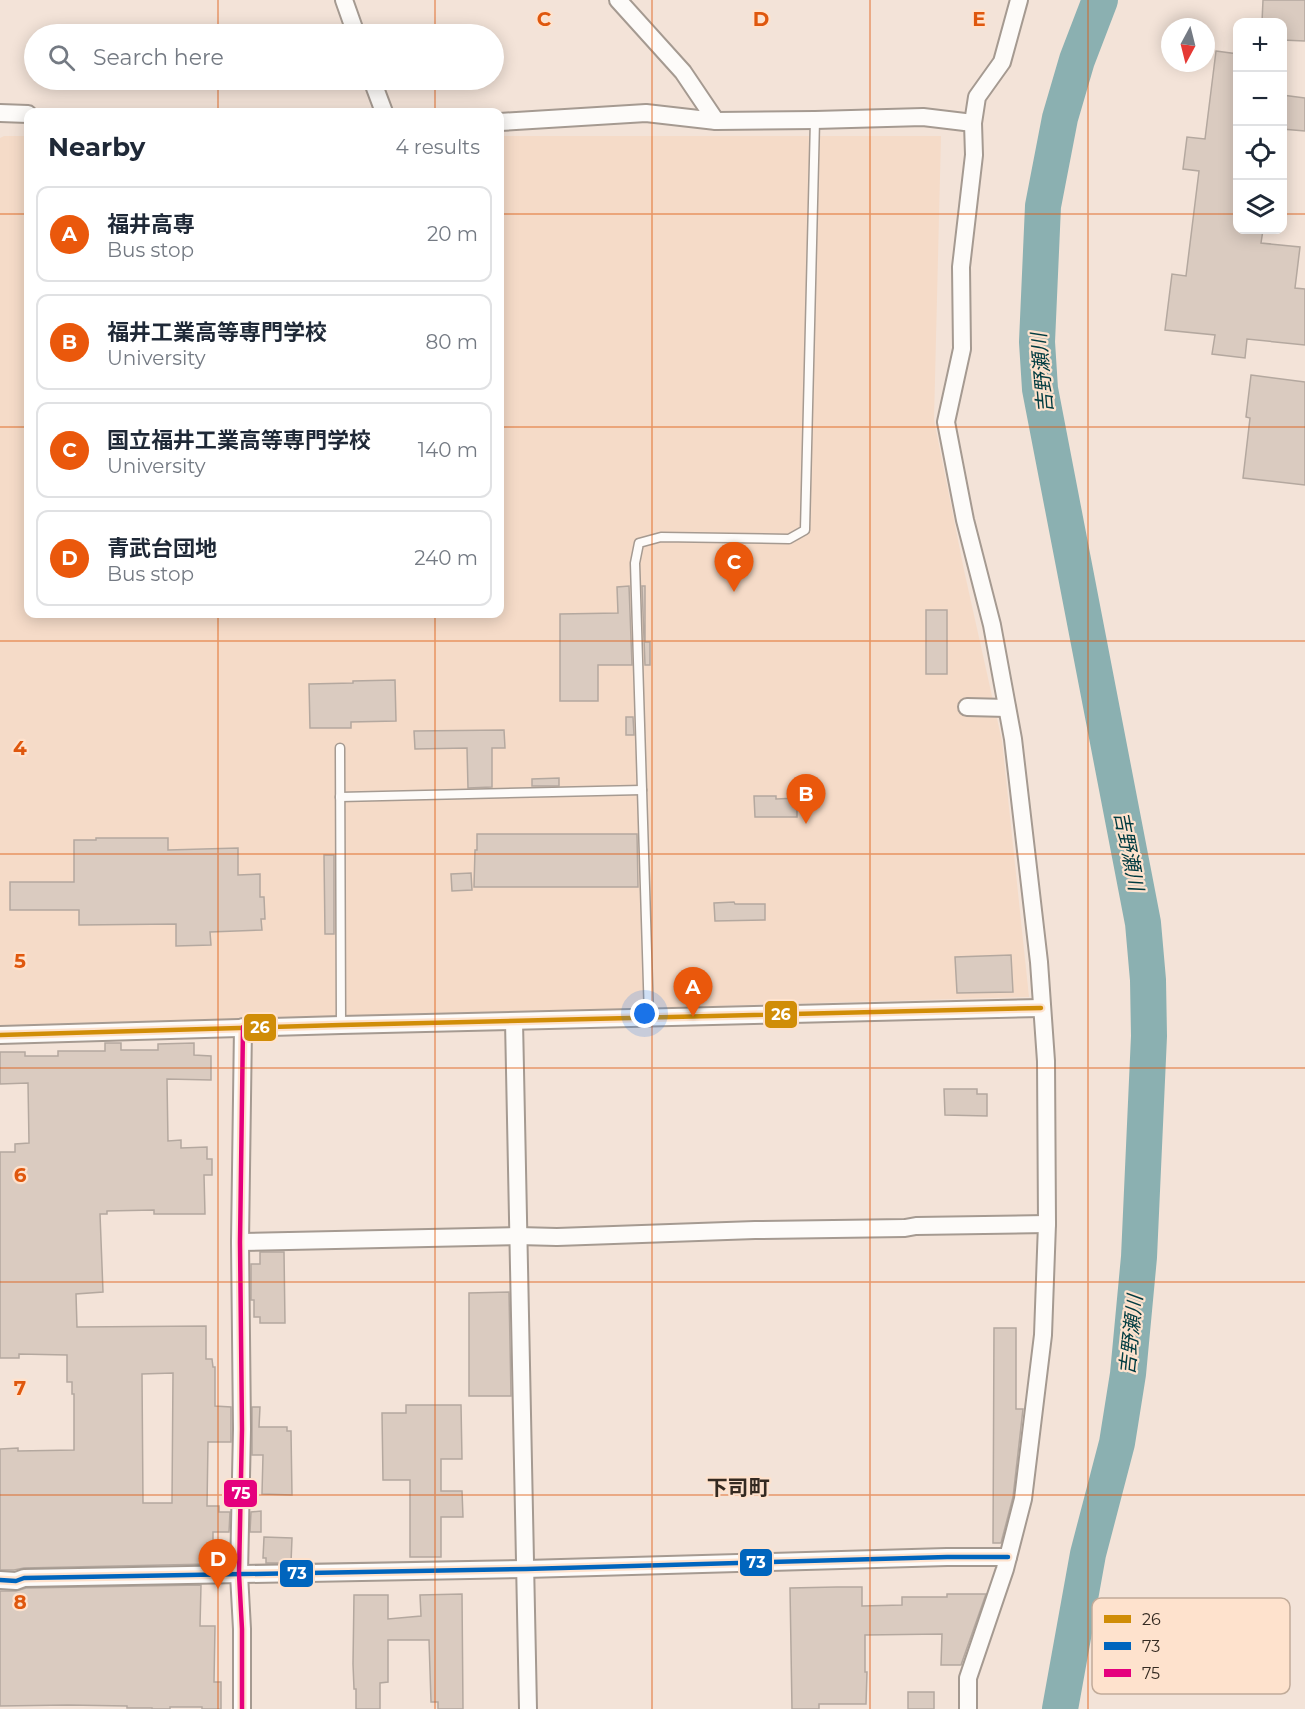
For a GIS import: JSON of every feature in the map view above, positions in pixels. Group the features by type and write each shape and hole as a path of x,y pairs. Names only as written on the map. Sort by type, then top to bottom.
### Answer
{"street":[{"path":"344,0 352,24"},
{"path":"618,0 683,72 716,121"},
{"path":"968,1709 968,1678 1008,1557 1023,1499 1042,1346 1047,1224 1046,1061 1039,962 1013,739 992,626 965,520 946,422 962,349 961,267 974,155 977,97 1002,62 1019,0"},
{"path":"376,90 382,108"},
{"path":"0,113 24,114"},
{"path":"504,122 646,113 716,121 923,117 974,123"},
{"path":"967,707 1007,708"},
{"path":"0,1035 341,1024 1041,1008"},
{"path":"514,1021 528,1709"},
{"path":"242,1709 239,1574 242,1429 240,1242 243,1028"},
{"path":"240,1242 557,1237 1047,1224"},
{"path":"0,1580 1008,1557"}],"lane":[{"path":"649,1017 636,563 639,543 661,537 789,539 805,530 815,120"},
{"path":"340,748 341,1024"},
{"path":"340,797 642,790"}],"shaded area":[{"path":"24,136 24,618 504,618 504,136 941,136 934,420 1002,741 1029,997 0,1026 0,138"}],"building":[{"path":"1263,0 1305,0 1305,41 1287,40 1287,18 1262,18"},
{"path":"1216,51 1233,53 1233,234 1262,234 1261,243 1300,247 1295,288 1305,289 1305,345 1247,339 1245,358 1212,354 1215,335 1165,330 1172,274 1186,276 1199,171 1183,169 1187,137 1205,139"},
{"path":"1287,96 1305,98 1305,131 1287,129"},
{"path":"1251,375 1305,382 1305,485 1243,478 1250,418 1246,417"},
{"path":"629,586 632,665 598,665 598,701 560,701 560,614 618,613 617,587"},
{"path":"642,586 645,586 645,642 650,642 650,665 645,665"},
{"path":"926,610 947,610 947,674 926,674"},
{"path":"395,680 396,721 351,722 351,728 310,728 309,684"},
{"path":"626,717 633,717 634,735 626,735"},
{"path":"504,730 505,748 492,748 492,787 468,788 467,748 415,749 414,731"},
{"path":"559,778 559,786 532,786 532,779"},
{"path":"754,796 776,796 776,799 797,798 797,817 755,817"},
{"path":"477,834 637,834 638,887 474,887"},
{"path":"96,838 168,838 168,850 238,848 238,875 260,874 260,897 264,897 265,919 261,919 262,930 210,932 211,945 176,946 176,924 79,925 79,910 10,910 10,882 74,882 74,840 96,840"},
{"path":"324,855 334,855 334,934 325,934"},
{"path":"471,873 472,890 452,891 451,874"},
{"path":"734,902 735,904 765,904 765,920 715,921 714,903"},
{"path":"1011,955 1013,992 957,993 955,957"},
{"path":"105,1043 121,1043 121,1050 158,1050 158,1044 194,1043 194,1055 211,1056 211,1080 167,1079 168,1141 181,1140 181,1148 207,1147 207,1159 212,1159 212,1175 204,1175 205,1214 154,1214 154,1210 107,1211 107,1214 100,1214 103,1292 76,1294 77,1327 206,1326 206,1359 212,1359 213,1367 215,1367 215,1406 231,1407 231,1442 208,1442 207,1506 219,1506 219,1512 230,1512 229,1532 213,1532 213,1554 211,1554 210,1564 0,1570 0,1449 74,1450 74,1394 72,1394 72,1382 67,1382 67,1355 19,1354 19,1358 0,1358 0,1152 15,1152 15,1144 29,1143 28,1083 0,1084 0,1052 25,1052 25,1056 58,1056 58,1051 105,1051","holes":["173,1373 172,1503 143,1503 142,1374"]},
{"path":"944,1089 977,1089 977,1094 987,1094 987,1116 945,1115"},
{"path":"260,1252 284,1252 285,1323 260,1323 260,1317 254,1317 254,1300 251,1300 251,1264 260,1264"},
{"path":"509,1292 511,1396 469,1396 469,1293"},
{"path":"994,1328 1016,1328 1016,1409 1023,1409 1013,1497 1001,1543 993,1543"},
{"path":"406,1405 461,1405 462,1459 441,1459 441,1491 462,1491 463,1517 441,1517 441,1557 410,1557 410,1480 383,1480 382,1413 406,1413"},
{"path":"252,1407 260,1407 259,1427 287,1427 287,1431 291,1431 292,1495 262,1494 263,1455 252,1455"},
{"path":"261,1511 261,1532 250,1532 251,1512"},
{"path":"264,1537 292,1538 291,1563 266,1563 266,1558 263,1558"},
{"path":"201,1585 200,1626 215,1626 214,1682 221,1682 221,1709 170,1707 170,1709 152,1709 127,1708 127,1706 68,1705 0,1706 0,1591 16,1591 26,1588"},
{"path":"862,1587 862,1606 902,1605 902,1597 986,1594 961,1665 941,1665 942,1634 865,1635 866,1704 819,1704 819,1709 792,1709 790,1588"},
{"path":"462,1594 463,1709 438,1709 438,1702 431,1702 429,1640 388,1640 388,1682 380,1683 380,1709 356,1709 353,1664 354,1595 388,1595 388,1619 421,1616 420,1595"},
{"path":"908,1692 934,1692 934,1709 908,1709"}],"waterway":[{"name":"吉野瀬川","path":"1060,1709 1088,1554 1117,1443 1128,1374 1139,1257 1149,1036 1148,980 1143,923 1040,389 1037,342 1043,206 1060,118 1077,60 1100,0"}],"transit line":[{"name":"26","path":"0,1035 1041,1008"},
{"name":"75","path":"242,1709 239,1574 242,1429 240,1242 243,1027"},
{"name":"73","path":"0,1580 1008,1557"}],"place":[{"name":"国立福井工業高等専門学校","path":"734,592"},
{"name":"福井工業高等専門学校","path":"806,824"},
{"name":"福井高専","path":"693,1017"},
{"name":"青武台団地","path":"218,1589"}],"district":[{"name":"下司町","path":"738,1487"}]}
